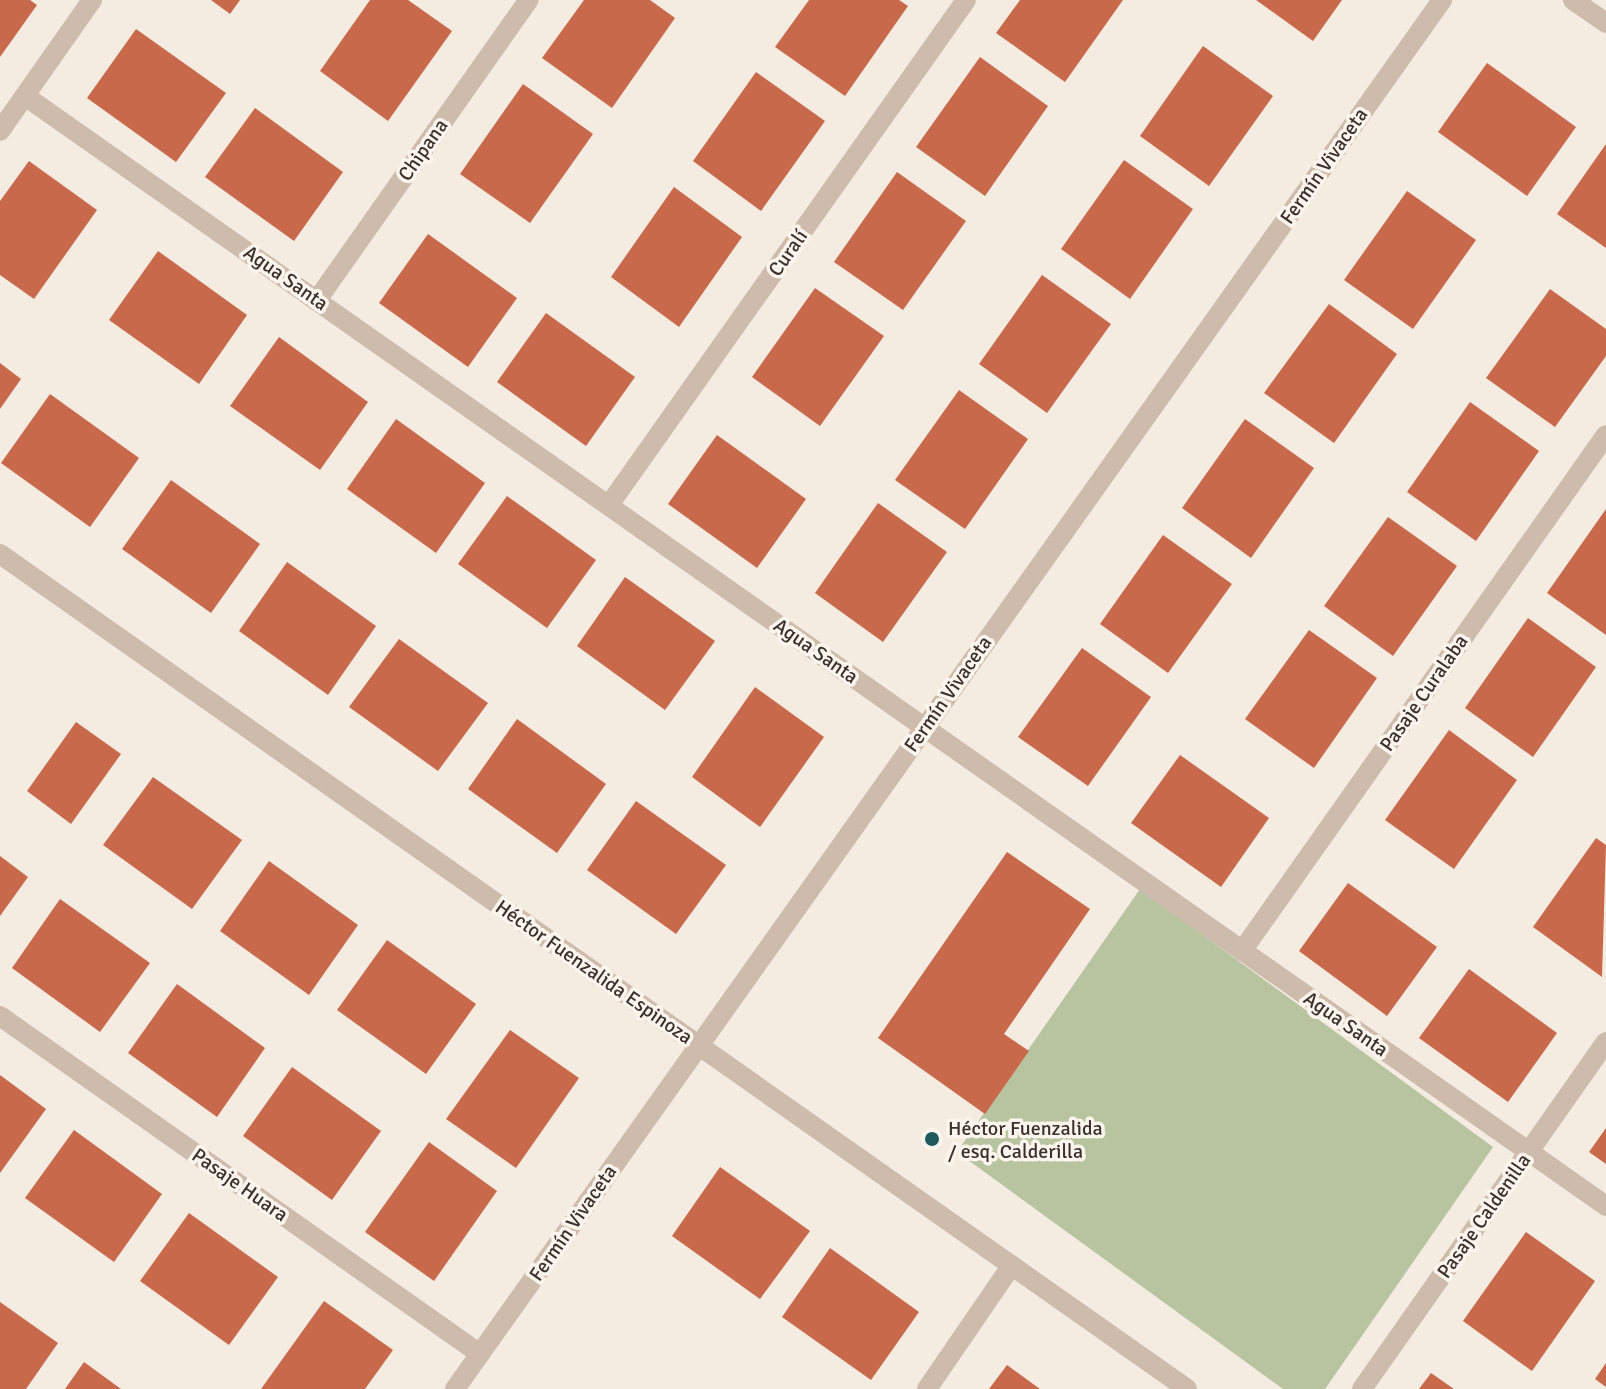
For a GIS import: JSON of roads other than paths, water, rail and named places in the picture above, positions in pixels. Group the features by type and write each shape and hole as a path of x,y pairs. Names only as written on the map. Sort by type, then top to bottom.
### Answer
{"street":[{"path":"0,131 92,0"},
{"name":"Chipana","path":"317,300 529,0"},
{"name":"Curalí","path":"609,505 966,0"},
{"name":"Fermín Vivaceta","path":"455,1389 1442,0"},
{"path":"1573,0 1606,23"},
{"name":"Agua Santa","path":"25,96 1606,1206"},
{"name":"Pasaje Curalaba","path":"1242,951 1606,435"},
{"name":"Héctor Fuenzalida Espinoza","path":"0,554 1187,1389"},
{"name":"Pasaje Huara","path":"0,1016 480,1354"},
{"name":"Pasaje Caldenilla","path":"1362,1389 1606,1042"},
{"path":"927,1389 1012,1265"}],"place":[{"name":"Héctor Fuenzalida / esq. Calderilla","path":"932,1139"}]}
